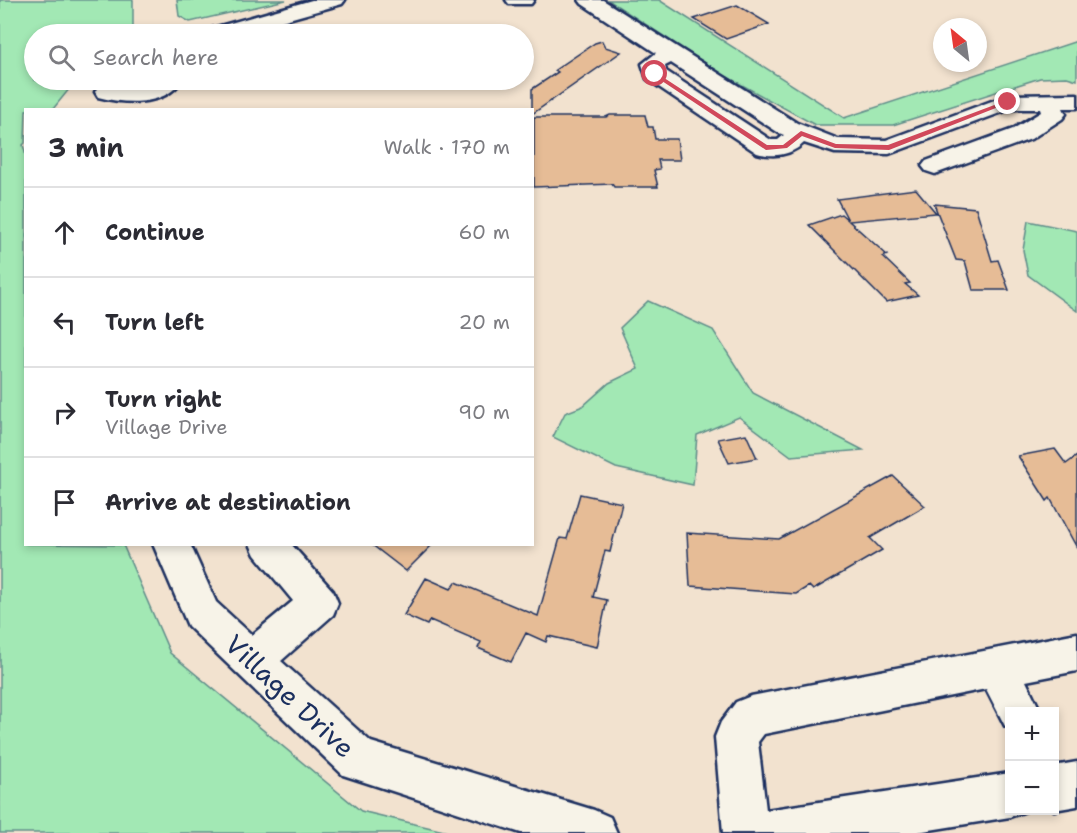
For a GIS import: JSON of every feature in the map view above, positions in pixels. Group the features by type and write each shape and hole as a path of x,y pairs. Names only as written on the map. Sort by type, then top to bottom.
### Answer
{"street":[{"path":"263,24 335,0"},
{"path":"516,0 524,0"},
{"path":"589,0 672,54 653,64 655,74 766,148 785,147 801,133 835,146 889,147 1008,102 1077,101"},
{"path":"106,94 148,95 156,90"},
{"path":"935,166 1022,134 1054,114 1048,101"},
{"name":"Village Drive","path":"172,546 202,614 358,760 594,833"},
{"path":"252,660 319,603 269,546"},
{"path":"746,833 736,737 751,716 1077,652"},
{"path":"997,668 1018,707"},
{"path":"766,833 1005,796"}],"green space":[{"path":"0,0 133,0 133,24 24,24 24,90 68,90 54,108 24,108 24,546 123,546 170,653 361,811 452,833 0,833"},
{"path":"177,0 286,0 190,22 179,16"},
{"path":"608,0 659,0 844,118 1077,41 1077,80 1067,77 1040,78 893,125 815,125 722,74"},
{"path":"1028,221 1077,231 1077,311 1028,275 1023,250"},
{"path":"648,301 713,330 753,393 863,450 791,456 739,417 697,435 693,485 616,468 553,437 565,413 583,406 609,383 638,369 620,328"}],"building":[{"path":"737,5 769,24 726,39 694,19"},
{"path":"602,41 605,47 621,52 534,113 532,90 534,88 558,72 555,70 595,43"},
{"path":"645,115 648,127 653,127 655,139 677,139 680,160 658,160 660,169 654,170 658,187 614,187 612,184 534,187 534,117 606,117"},
{"path":"916,189 936,213 849,221 887,255 883,257 910,283 905,284 918,295 886,302 809,225 841,214 848,220 837,199"},
{"path":"934,204 976,208 992,261 998,260 1009,290 973,290 965,261 956,260"},
{"path":"746,434 757,458 729,463 718,439"},
{"path":"1055,449 1066,464 1077,456 1077,548 1050,498 1047,501 1018,456"},
{"path":"893,476 925,506 870,538 882,550 813,590 809,586 796,594 690,586 687,533 779,539"},
{"path":"580,494 622,503 610,552 605,551 593,597 607,600 597,647 548,636 546,642 526,633 511,662 478,648 481,642 430,620 427,625 404,615 426,578 451,589 456,582 538,616 560,538 567,539"},
{"path":"374,546 431,546 406,571"}],"route":[{"path":"655,74 766,148 785,147 801,133 835,146 889,147 1008,102"}]}
